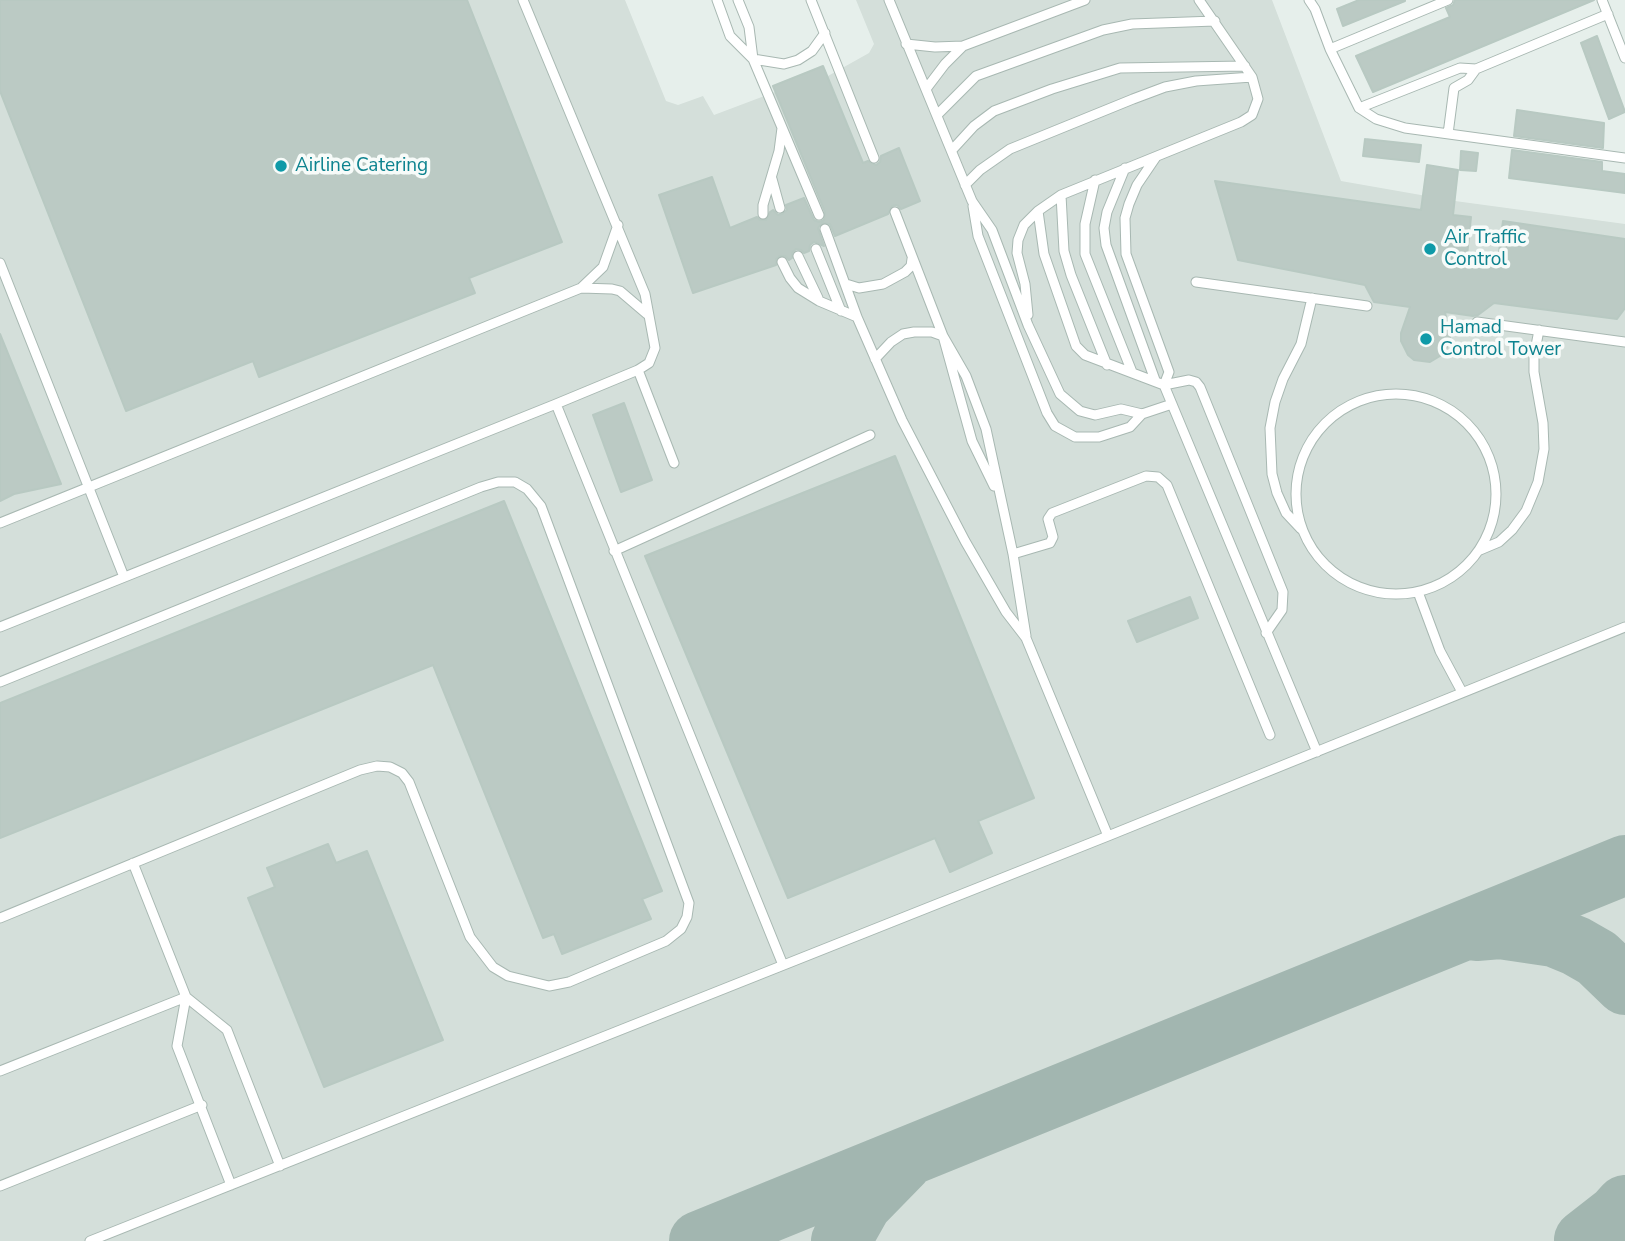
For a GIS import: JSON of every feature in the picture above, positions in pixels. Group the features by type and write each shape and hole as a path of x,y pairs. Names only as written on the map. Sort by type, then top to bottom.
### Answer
{"lane":[{"path":"0,627 556,404 649,363 655,348 645,293 523,0"},
{"path":"717,0 730,36 753,59 784,64 798,60 812,51 825,33"},
{"path":"738,0 749,27 753,59 819,215"},
{"path":"811,0 874,158"},
{"path":"889,0 965,186 992,230 1051,378 1068,403 1080,411 1095,415 1121,409 1142,414"},
{"path":"906,44 963,46 1086,0"},
{"path":"1028,325 1027,299 1017,253 1018,240 1024,225 1038,211 1061,195 1241,122 1252,115 1258,99 1252,77 1199,0"},
{"path":"1309,0 1359,108 1376,119 1448,134 1625,158"},
{"path":"1330,49 1448,0"},
{"path":"1602,0 1625,58"},
{"path":"1359,108 1460,68 1476,69 1608,15"},
{"path":"937,114 976,76 1091,34 1132,24 1215,21"},
{"path":"926,89 963,46"},
{"path":"952,150 974,126 994,111 1120,68 1245,66"},
{"path":"1448,134 1454,88 1468,80 1476,69"},
{"path":"965,186 980,170 1010,149 1165,87 1196,81 1252,77"},
{"path":"763,214 763,205 779,151 782,126"},
{"path":"1156,157 1137,185 1129,204 1125,218 1125,235 1126,254 1132,275 1169,372 1159,382"},
{"path":"1125,168 1107,212 1104,228 1106,245 1159,382 1172,404 1317,752"},
{"path":"772,178 780,208"},
{"path":"1095,180 1085,224 1085,254 1132,372"},
{"path":"1061,195 1064,251 1107,365"},
{"path":"972,201 978,236 1046,413 1055,426 1075,437 1099,438 1130,428 1142,414 1172,404"},
{"path":"1038,211 1047,264 1076,346 1085,355 1107,365 1159,382 1196,382 1204,394 1283,592 1282,610 1266,633"},
{"path":"895,212 943,336 972,441 1000,498"},
{"path":"0,523 581,288 603,267 618,225"},
{"path":"825,229 857,317 902,421 965,541 1006,612 1026,638"},
{"path":"816,249 841,311"},
{"path":"798,256 820,300"},
{"path":"846,284 859,288 883,284 905,272 911,266 913,258"},
{"path":"782,262 794,284 841,311 857,317"},
{"path":"0,263 124,577"},
{"path":"1196,282 1367,306"},
{"path":"581,288 620,291 647,313"},
{"path":"1303,531 1286,513 1277,493 1272,474 1270,428 1283,379 1301,344 1312,298"},
{"path":"1477,322 1625,342"},
{"path":"1480,550 1499,542 1512,530 1526,511 1538,482 1544,449 1543,423 1534,372 1539,330"},
{"path":"875,359 903,334 925,331 943,336 966,376 986,429 1013,554 1026,638 1108,836"},
{"path":"638,370 674,463"},
{"path":"1390,395 1409,395 1444,406 1460,417 1484,445 1494,471 1497,498 1494,517 1480,550 1468,565 1453,577 1436,587 1418,592 1377,593 1349,582 1325,565 1312,549 1297,512 1298,473 1312,439 1338,413 1354,403 1390,395"},
{"path":"556,404 783,965"},
{"path":"614,551 870,435"},
{"path":"1013,554 1050,542 1053,537 1048,519 1052,513 1141,477 1158,477 1167,485 1270,735"},
{"path":"0,682 481,487 498,481 515,482 527,489 541,506 689,903 687,917 681,929 666,941 569,982 549,986 508,976 493,967 470,937 409,782 402,773 390,767 377,766 360,770 0,918"},
{"path":"1418,592 1440,651 1462,692"},
{"path":"90,1241 1625,627"},
{"path":"133,863 186,997 227,1030 280,1166"},
{"path":"0,1071 186,997"},
{"path":"186,997 177,1046 231,1185"},
{"path":"0,1186 202,1105"}],"shaded area":[{"path":"0,0 625,0 666,101 678,105 703,96 714,115 775,92 773,86 823,66 828,76 869,53 874,44 856,0 1272,0 1341,181 1455,201 1625,224 1625,1241 0,1241"}],"building":[{"name":"Airline Catering","path":"0,0 467,0 562,242 469,278 475,293 259,377 253,361 126,411 0,91"},
{"path":"1359,0 1405,1 1343,26 1337,9"},
{"path":"1455,0 1594,0 1373,92 1356,56 1450,17 1446,8 1453,5"},
{"path":"1597,36 1625,112 1609,119 1581,43"},
{"path":"823,66 863,163 868,161 876,165 881,156 899,148 920,201 901,209 897,205 892,206 888,214 835,236 830,224 822,223 818,228 824,246 814,242 809,251 804,253 796,249 789,260 780,256 776,259 776,265 693,293 659,195 712,177 730,228 757,217 766,220 773,210 778,215 782,214 787,210 786,205 804,198 814,220 824,220 825,212 773,86"},
{"path":"1517,110 1604,123 1603,148 1514,136"},
{"path":"1365,139 1421,145 1419,162 1363,156"},
{"path":"1512,150 1602,162 1602,171 1625,174 1625,193 1509,178"},
{"path":"1461,151 1478,153 1476,171 1460,170"},
{"name":"Air Traffic Control","path":"1427,165 1458,170 1453,215 1471,217 1467,256 1498,260 1503,221 1625,239 1625,308 1617,319 1494,303 1473,316 1445,312 1450,338 1445,353 1430,362 1414,360 1408,355 1401,341 1410,307 1374,302 1365,285 1238,260 1215,181 1421,210"},
{"path":"0,334 61,484 14,494 0,501"},
{"path":"624,403 652,480 621,492 593,415"},
{"path":"895,456 1034,798 978,821 992,853 950,872 935,838 788,898 645,556"},
{"path":"504,501 662,891 642,899 651,919 562,954 554,934 543,938 433,665 0,838 0,703"},
{"path":"1190,597 1198,618 1137,642 1128,621"},
{"path":"328,844 336,863 367,851 443,1040 324,1087 248,898 275,887 267,868"}],"taxiway":[{"path":"699,1241 1625,865"},
{"path":"1476,931 1500,929 1554,937 1597,958 1625,985"},
{"path":"841,1241 862,1204 903,1162"},
{"path":"1584,1240 1625,1205"}],"place":[{"name":"Airline Catering","path":"281,166"},
{"name":"Air Traffic Control","path":"1430,249"},
{"name":"Hamad Control Tower","path":"1426,339"}]}
